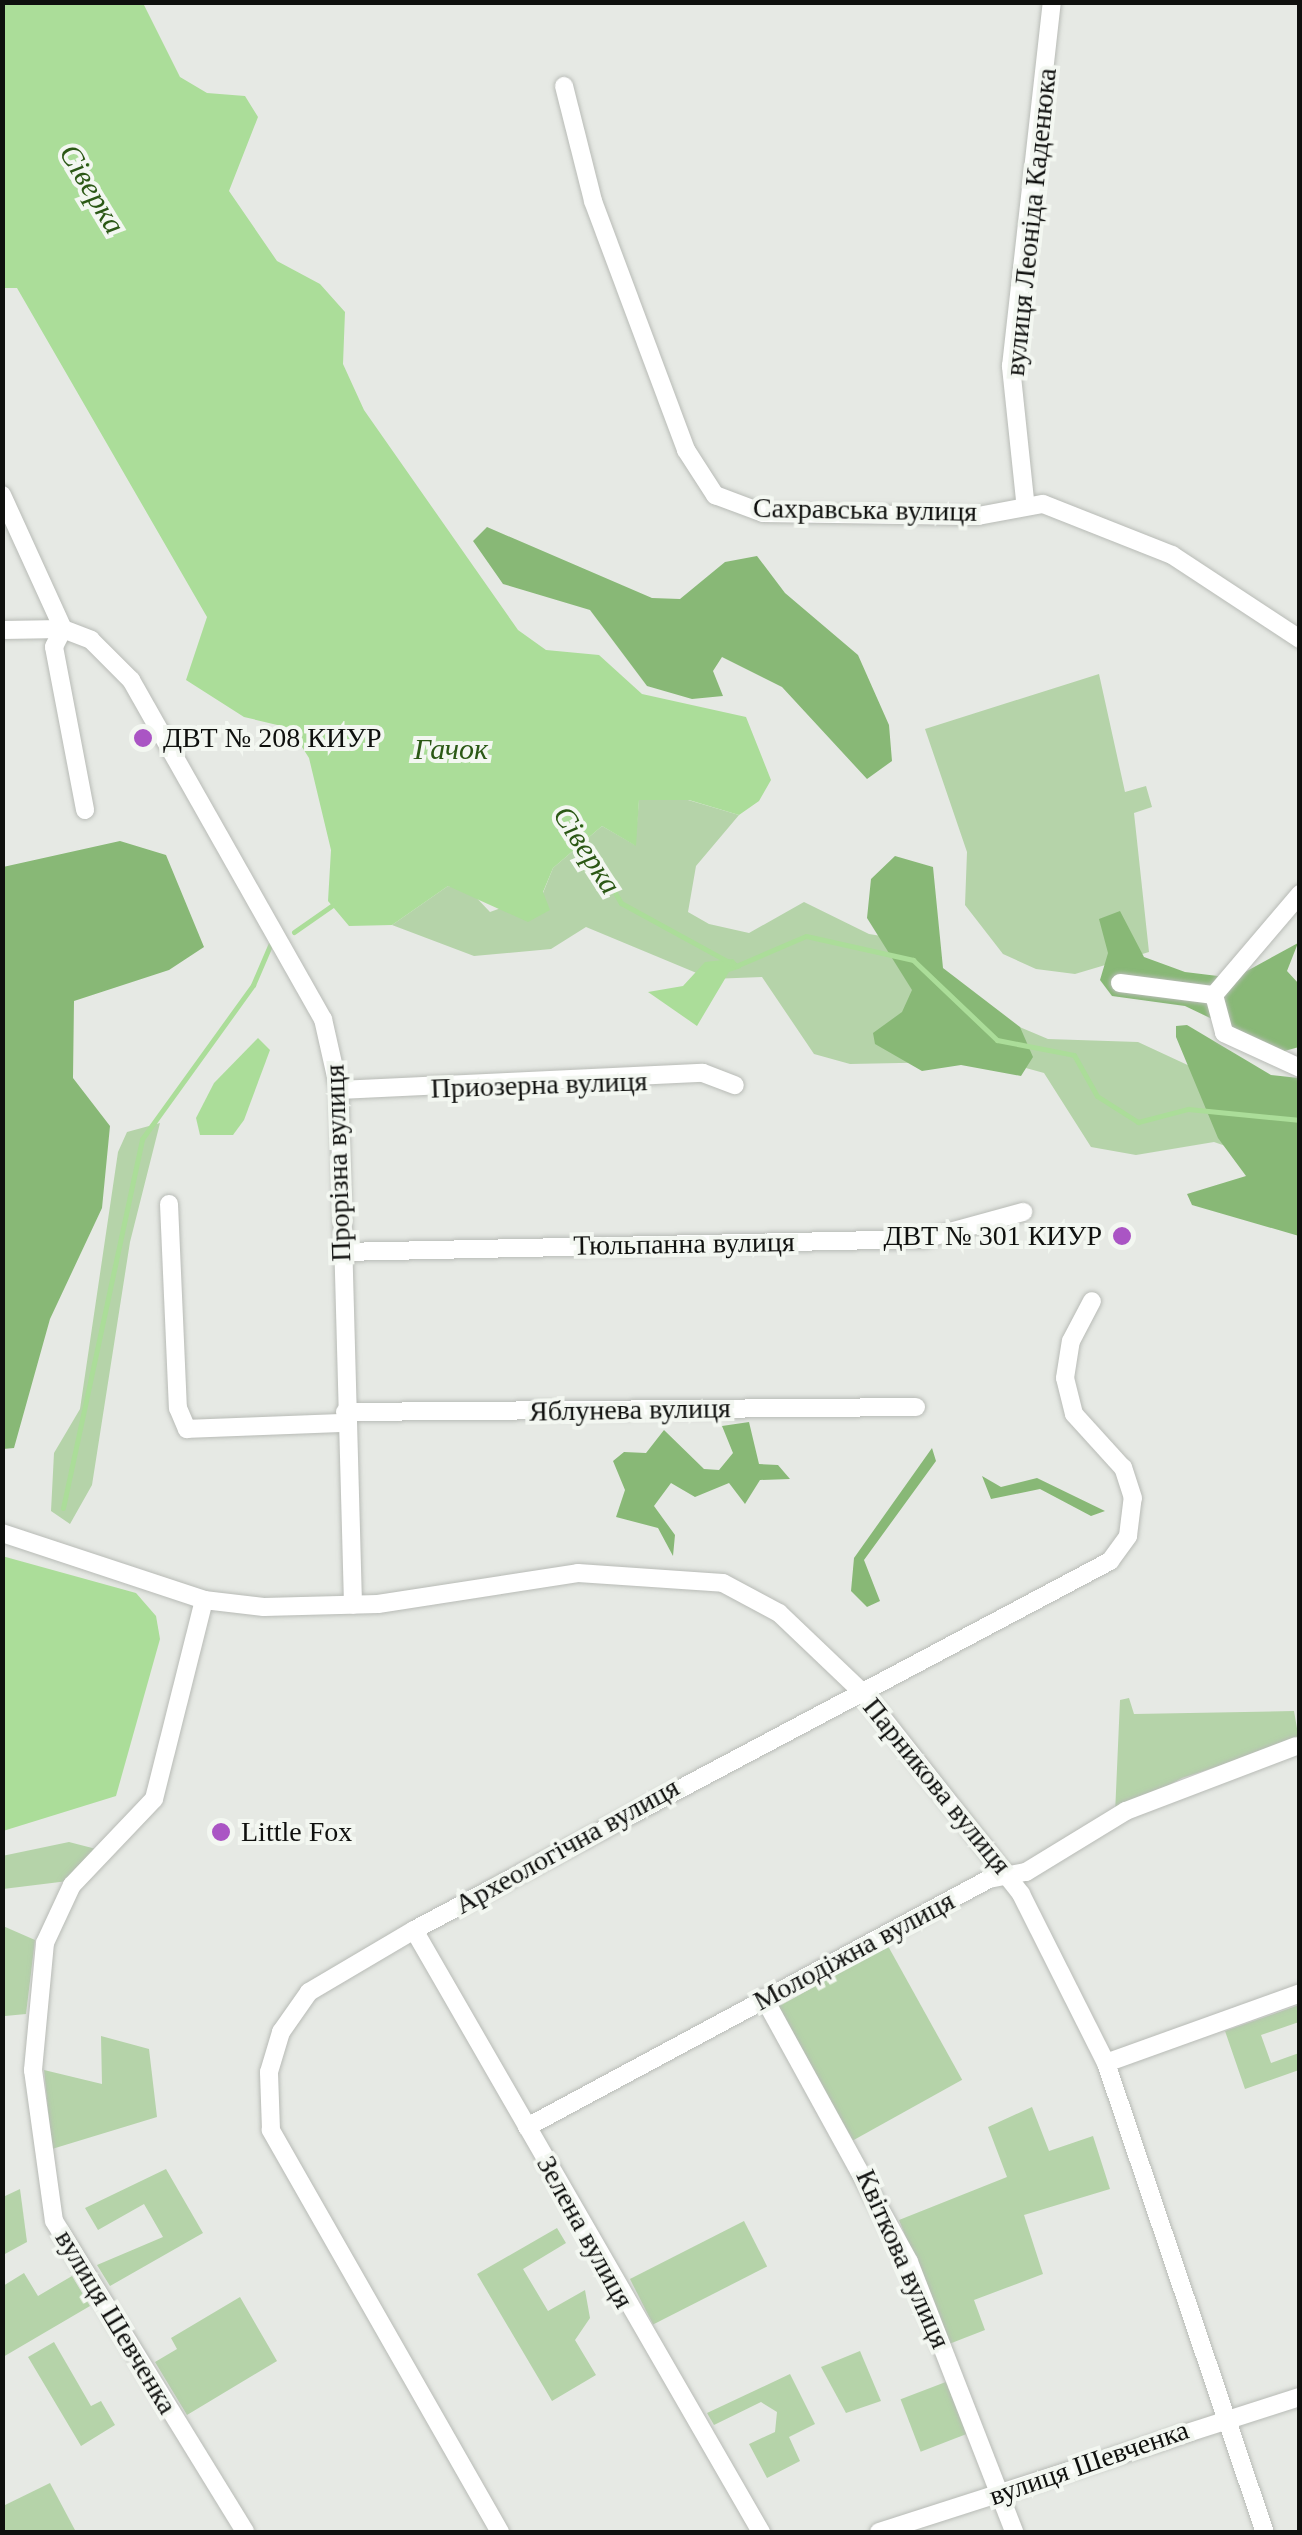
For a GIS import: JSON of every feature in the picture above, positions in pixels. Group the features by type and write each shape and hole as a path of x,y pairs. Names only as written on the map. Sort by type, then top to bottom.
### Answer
{"street":[{"name":"вулиця Леоніда Каденюка","path":"1025,500 1012,366 1052,2"},
{"name":"Сахравська вулиця","path":"564,86 592,201 686,450 715,495 763,513 978,516 1025,500"},
{"path":"1025,500 1172,555 1300,639"},
{"path":"5,505 63,628"},
{"path":"2,630 63,628"},
{"path":"63,628 54,647 85,810"},
{"name":"Прорізна вулиця","path":"63,628 90,640 131,680 172,741 323,1019 340,1090 345,1418 353,1605"},
{"path":"1214,995 1300,894"},
{"path":"1120,983 1214,995"},
{"path":"1214,995 1224,1034 1300,1068"},
{"name":"Приозерна вулиця","path":"340,1090 703,1073 735,1085"},
{"name":"Яблунева вулиця","path":"170,1204 178,1408 187,1429 345,1418 916,1407"},
{"name":"Тюльпанна вулиця","path":"342,1252 924,1239 1023,1212"},
{"name":"Археологічна вулиця","path":"500,2532 268,2120 269,2072 297,2003 414,1930 842,1696 863,1693 1086,1581 1128,1536 1133,1498 1123,1468 1074,1414 1065,1378 1070,1341 1092,1301"},
{"name":"Парникова вулиця","path":"2,1533 204,1600 353,1605 578,1573 689,1577 779,1613 863,1693 1011,1876 1106,2063 1265,2532"},
{"name":"вулиця Шевченка","path":"204,1600 154,1799 72,1884 45,1943 32,2070 54,2220 245,2532"},
{"name":"Молодіжна вулиця","path":"527,2127 989,1879 1011,1876 1184,1784 1296,1746"},
{"name":"Зелена вулиця","path":"414,1930 761,2532"},
{"path":"1106,2063 1300,1993"},
{"name":"Квіткова вулиця","path":"764,1998 880,2200 1014,2532"},
{"name":"вулиця Шевченка","path":"879,2532 1226,2416 1300,2397"}],"shaded area":[{"path":"487,527 652,598 680,599 725,562 757,556 785,593 858,655 889,725 892,761 867,779 782,687 722,657 713,671 723,696 692,699 647,686 590,610 503,584 473,541"},
{"path":"1099,674 1125,792 1146,786 1152,807 1134,813 1149,952 1075,974 1036,969 1003,954 965,905 967,852 925,729"},
{"path":"639,800 688,800 739,815 696,866 688,912 709,924 749,933 804,902 869,934 906,940 1010,1023 1048,1039 1138,1042 1235,1087 1281,1165 1214,1142 1136,1155 1091,1147 1044,1073 1000,1061 850,1064 814,1054 762,977 711,979 586,927 551,949 474,956 392,925 448,886 469,890 490,912 543,893 553,868 602,826 635,845"},
{"path":"120,841 166,855 204,947 169,970 74,1001 73,1078 110,1126 102,1208 50,1319 14,1448 3,1449 3,867"},
{"path":"895,856 933,867 943,968 1020,1027 1033,1057 1021,1076 961,1065 922,1071 875,1044 873,1033 902,1012 912,990 867,918 871,879"},
{"path":"1120,911 1144,957 1185,972 1234,978 1298,943 1287,971 1299,984 1299,1047 1281,1052 1185,1006 1112,996 1100,980 1108,953 1099,919"},
{"path":"1187,1025 1271,1075 1299,1078 1299,1236 1192,1205 1187,1194 1246,1176 1218,1138 1176,1037 1176,1026"},
{"path":"160,1123 130,1242 92,1485 70,1524 51,1511 54,1453 80,1409 118,1152 127,1132"},
{"path":"749,1422 759,1464 778,1465 790,1479 760,1480 745,1504 729,1483 695,1497 671,1483 654,1506 675,1535 673,1556 658,1528 616,1517 625,1490 613,1461 624,1452 646,1453 664,1430 704,1469 719,1470 733,1453 722,1426"},
{"path":"932,1448 936,1461 864,1560 880,1601 867,1607 851,1591 854,1558"},
{"path":"982,1476 1001,1487 1037,1478 1105,1511 1091,1516 1040,1489 991,1499"},
{"path":"1129,1698 1134,1714 1294,1711 1299,1740 1182,1778 1115,1814 1120,1700"},
{"path":"69,1842 96,1849 68,1881 3,1889 2,1856"},
{"path":"3,1926 35,1940 26,2014 5,2016 3,2031"},
{"path":"888,1946 962,2080 853,2140 779,2007"},
{"path":"1299,2005 1299,2022 1261,2035 1271,2063 1299,2053 1299,2070 1245,2089 1225,2031"},
{"path":"101,2036 149,2049 157,2117 52,2149 44,2070 102,2084"},
{"path":"1032,2107 1049,2151 1093,2136 1110,2189 1024,2215 1043,2274 974,2300 985,2330 949,2344 899,2220 1007,2177 988,2127"},
{"path":"166,2169 203,2233 110,2286 97,2265 163,2237 144,2204 98,2230 85,2208"},
{"path":"20,2189 27,2242 3,2255 3,2197"},
{"path":"744,2221 767,2266 653,2325 630,2279"},
{"path":"557,2228 566,2243 523,2269 548,2311 585,2290 590,2318 575,2340 596,2375 552,2401 477,2274"},
{"path":"24,2273 38,2296 72,2276 90,2306 3,2357 3,2286"},
{"path":"240,2297 277,2361 187,2415 155,2362 177,2349 171,2338"},
{"path":"54,2342 91,2406 101,2401 115,2425 81,2446 28,2357"},
{"path":"860,2351 881,2401 846,2413 821,2367"},
{"path":"790,2374 815,2424 789,2437 800,2461 767,2478 749,2444 775,2432 777,2412 761,2402 714,2425 707,2413"},
{"path":"951,2380 971,2432 921,2452 901,2399"},
{"path":"50,2483 76,2532 3,2532 3,2506"}],"water":[{"name":"Гачок","path":"2,3 143,3 180,77 207,93 245,96 258,117 229,191 277,261 320,284 345,312 343,364 364,410 518,630 546,650 599,655 642,694 746,717 771,780 759,801 739,815 689,800 639,800 636,846 602,826 553,868 543,892 550,910 528,922 448,886 392,925 349,926 328,901 331,850 309,758 290,728 244,717 186,680 207,617 17,288 3,288"},
{"path":"733,959 741,968 729,972 697,1026 648,992 683,986 705,962"},
{"path":"258,1038 270,1050 244,1120 233,1135 200,1135 196,1118 214,1083"},
{"path":"2,1556 136,1593 156,1616 160,1639 116,1796 3,1831"}],"waterway":[{"name":"Сіверка","path":"584,838 621,903 736,966 806,936 913,960 997,1040 1074,1055 1097,1096 1138,1122 1188,1109 1300,1120"},
{"path":"294,932 337,902"},
{"path":"63,1508 142,1139 253,985 271,943"}],"place":[{"name":"ДВТ № 208 КИУР","path":"143,738"},
{"name":"ДВТ № 301 КИУР","path":"1122,1236"},
{"name":"Little Fox","path":"221,1832"}]}
